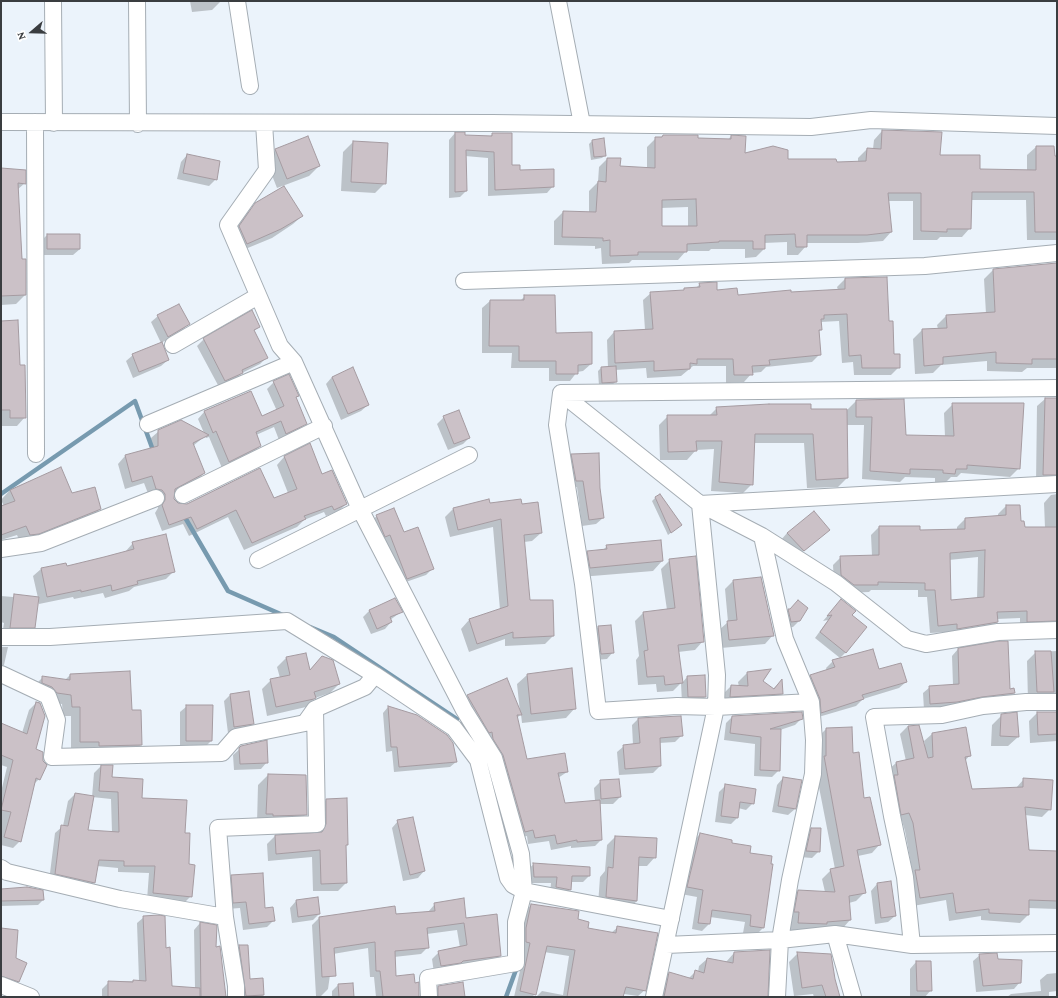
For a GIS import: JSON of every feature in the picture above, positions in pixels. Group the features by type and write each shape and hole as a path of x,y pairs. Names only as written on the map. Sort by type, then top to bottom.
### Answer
{"street":[{"path":"53,1 54,123"},
{"path":"137,1 138,124"},
{"path":"237,1 250,86"},
{"path":"558,1 582,124"},
{"path":"1,122 138,124 582,124 811,127 871,120 1057,126"},
{"path":"35,122 36,454"},
{"path":"264,123 267,170 228,225 280,346 294,362 360,509 464,710 494,758 521,854 524,891 516,922 516,963 428,978 429,997"},
{"path":"464,281 925,266 1057,253"},
{"path":"173,345 258,296"},
{"path":"148,424 294,362"},
{"path":"561,393 1057,388"},
{"path":"561,393 700,504 762,536 836,583 907,639 926,644 998,632 1057,630"},
{"path":"561,393 557,425 583,584 598,711 678,706 716,707 811,702"},
{"path":"183,495 324,426"},
{"path":"258,560 469,455"},
{"path":"700,504 1057,484"},
{"path":"1,549 41,543 156,498"},
{"path":"654,997 716,707 717,675 700,504"},
{"path":"762,536 785,639 811,702 814,740 813,774 790,880 780,940 777,997"},
{"path":"1,637 50,637 287,621 376,675 454,728 478,760 508,878 513,885 524,891 671,919"},
{"path":"1,674 48,696 57,720 52,757 222,754 236,737 305,724 315,709 366,687 376,675"},
{"path":"912,945 905,877 874,717 942,716 983,706 1026,702 1057,702"},
{"path":"236,997 236,986 225,917 218,828 316,824 315,709"},
{"path":"1,868 7,872 120,899 225,917"},
{"path":"835,934 852,997"},
{"path":"666,944 780,940 835,934 912,945 1057,943"},
{"path":"1,985 32,997"}],"building":[{"path":"882,130 942,132 940,155 980,155 980,169 1036,170 1036,146 1054,146 1055,156 1057,156 1057,232 1035,232 1034,192 972,192 971,229 947,229 947,232 921,231 921,193 888,193 892,232 867,235 807,235 807,247 796,247 795,234 765,235 765,249 753,249 753,241 719,241 687,244 687,252 638,252 638,255 610,256 610,240 603,241 603,238 562,237 563,211 596,212 598,181 606,182 607,158 621,158 620,166 655,168 655,137 662,137 663,135 698,135 698,138 731,139 731,135 746,136 745,153 773,146 788,150 788,159 836,159 837,162 866,161 867,148 881,149","holes":["696,199 697,226 662,226 662,200"]},
{"path":"455,132 465,132 465,135 492,136 492,133 512,133 512,165 520,165 520,170 554,169 554,187 495,190 494,152 466,150 467,191 455,192"},
{"path":"308,136 320,166 287,179 275,149"},
{"path":"604,138 606,156 594,157 592,140"},
{"path":"353,141 388,143 386,184 351,182"},
{"path":"187,154 220,161 217,180 183,173"},
{"path":"1,168 26,170 26,184 18,183 22,259 26,259 26,295 1,296"},
{"path":"284,186 303,216 281,229 247,244 239,226 255,203"},
{"path":"47,234 80,234 80,249 47,249"},
{"path":"1057,263 1057,359 1032,359 1032,364 996,363 996,352 943,357 943,364 924,366 922,329 947,328 946,315 995,312 993,269"},
{"path":"887,277 889,321 893,321 894,354 900,354 900,368 862,368 861,355 849,356 847,314 824,315 824,319 821,319 822,330 819,330 821,355 769,360 770,365 752,366 753,375 734,375 733,359 697,359 697,364 690,363 690,369 654,371 654,361 615,363 614,331 653,329 650,292 684,290 684,288 700,287 699,283 717,282 717,290 737,288 738,295 791,290 791,292 845,289 845,278"},
{"path":"524,295 555,295 556,333 592,332 592,364 578,365 578,374 556,374 556,361 519,361 519,346 489,346 490,300 524,300"},
{"path":"179,304 190,324 168,337 157,315"},
{"path":"252,310 260,327 254,330 268,358 242,370 243,373 225,381 203,338"},
{"path":"18,320 20,365 25,365 26,418 10,418 10,410 1,410 1,321"},
{"path":"162,342 169,360 139,372 132,354"},
{"path":"616,366 617,382 602,383 601,367"},
{"path":"353,367 369,405 348,414 332,377"},
{"path":"289,374 299,396 296,397 307,424 286,434 281,421 256,432 261,446 229,462 216,431 213,433 204,411 251,391 262,416 284,406 273,381"},
{"path":"1045,398 1057,398 1057,475 1043,475"},
{"path":"904,399 906,435 954,436 952,403 1024,403 1020,469 967,465 967,469 956,469 955,474 943,473 943,470 910,469 910,474 870,471 872,417 856,417 856,400"},
{"path":"769,404 811,404 811,409 847,409 848,478 816,480 813,434 755,434 753,485 719,482 722,441 696,441 697,451 668,452 667,415 717,415 716,407"},
{"path":"459,410 470,438 454,444 443,416"},
{"path":"181,420 209,435 193,443 205,473 175,489 174,499 178,503 187,504 260,468 274,498 297,489 284,456 310,443 322,474 332,470 347,504 334,510 332,506 304,516 306,519 252,543 236,510 197,529 191,517 169,525 162,505 165,500 165,494 162,490 156,489 152,476 132,482 125,455 158,446 158,430"},
{"path":"599,453 600,488 604,518 589,520 583,481 576,481 571,454"},
{"path":"61,467 72,493 95,487 101,509 39,534 30,535 26,526 1,535 1,506 15,501 10,490"},
{"path":"660,494 682,525 671,533 655,497"},
{"path":"489,499 490,503 521,499 522,504 538,502 542,533 524,535 530,600 553,600 554,636 513,638 513,632 477,644 469,619 508,606 501,519 458,530 453,508"},
{"path":"1006,505 1020,505 1021,521 1024,521 1025,527 1057,527 1057,621 1027,622 1027,611 997,612 998,622 957,629 957,624 938,626 935,590 925,590 925,583 878,582 878,585 854,585 841,575 840,556 879,555 879,526 920,526 920,530 965,529 965,518 1006,515","holes":["985,550 984,597 951,600 950,553"]},
{"path":"394,508 404,532 418,527 434,569 407,579 390,535 385,537 376,515"},
{"path":"814,511 830,530 804,551 787,533"},
{"path":"166,534 175,572 137,581 138,584 112,591 111,585 81,592 81,590 47,597 41,568 66,563 67,566 134,549 132,542"},
{"path":"661,540 663,561 590,568 587,551 607,549 606,545"},
{"path":"696,556 704,642 678,645 683,683 665,685 664,676 647,677 644,651 648,650 643,612 675,608 669,559"},
{"path":"761,577 774,636 729,640 727,621 737,620 733,580"},
{"path":"14,594 39,597 35,628 10,628"},
{"path":"395,598 403,612 390,617 392,622 377,629 369,610"},
{"path":"841,599 856,611 852,615 867,627 846,653 820,632 832,615 827,616"},
{"path":"798,600 808,608 800,621 791,622 788,609 790,609"},
{"path":"611,625 614,653 601,654 598,626"},
{"path":"999,641 1008,641 1010,689 1014,688 1015,693 957,702 930,704 929,686 959,684 958,648"},
{"path":"873,649 879,669 901,663 907,682 862,695 864,699 821,713 820,699 810,675 835,667 832,660"},
{"path":"1035,651 1051,651 1054,692 1037,692"},
{"path":"306,653 310,670 322,656 333,660 340,684 314,692 316,698 314,699 276,707 270,679 290,675 286,657"},
{"path":"572,668 576,709 531,714 527,674"},
{"path":"771,669 763,681 774,689 782,679 783,694 730,697 731,685 748,686 747,672"},
{"path":"130,671 132,710 141,710 142,745 99,746 99,742 80,742 80,707 72,707 71,695 57,693 52,687 42,683 42,676 70,680 70,674"},
{"path":"705,675 706,697 688,697 687,676"},
{"path":"507,678 522,715 517,715 527,759 565,753 568,772 558,773 565,803 600,800 602,840 577,842 577,840 557,844 555,835 535,838 533,830 525,832 503,755 493,739 492,732 489,733 467,695"},
{"path":"249,691 254,724 234,727 230,694"},
{"path":"36,702 40,703 45,716 36,749 43,752 43,761 47,765 40,780 36,778 21,842 4,837 11,812 1,810 13,760 1,755 1,723 27,734"},
{"path":"186,705 213,705 212,741 186,741"},
{"path":"388,706 417,715 447,735 453,743 457,762 399,767 397,747 391,747"},
{"path":"802,712 803,719 770,729 781,729 780,771 760,770 761,737 730,733 732,716"},
{"path":"1017,712 1019,737 1000,736 1001,714"},
{"path":"1037,712 1057,712 1057,734 1038,735"},
{"path":"681,716 683,736 660,738 661,766 625,769 623,745 640,743 638,718"},
{"path":"919,725 928,758 933,757 932,733 966,727 971,756 965,757 972,789 1023,787 1023,778 1053,780 1051,810 1025,807 1029,850 1057,851 1057,901 1029,900 1029,915 989,913 989,909 956,913 953,893 920,898 915,870 920,870 913,823 909,813 901,815 894,775 898,775 896,762 914,758 908,726"},
{"path":"852,727 853,753 859,752 864,798 870,797 881,845 857,850 866,893 849,896 851,920 827,922 827,924 798,923 799,912 794,912 798,890 835,892 830,869 844,866 824,756 826,756 826,728"},
{"path":"267,740 268,763 240,764 239,748 241,746"},
{"path":"101,765 113,765 112,777 143,779 142,798 187,800 185,833 190,833 189,864 195,865 192,897 153,893 155,866 124,866 124,861 99,860 95,883 55,874 61,825 68,826 75,793 94,796 88,830 119,832 118,792 99,791"},
{"path":"268,774 306,775 307,815 273,816 273,814 266,814"},
{"path":"783,777 802,780 796,809 778,806"},
{"path":"619,779 621,797 601,799 600,780"},
{"path":"725,784 756,789 754,804 740,802 738,818 721,816"},
{"path":"347,798 347,883 321,884 320,850 276,854 275,835 322,832 326,824 326,799"},
{"path":"413,817 425,871 410,875 397,820"},
{"path":"811,828 821,828 820,852 806,851"},
{"path":"700,833 732,840 732,843 751,846 750,853 772,856 771,864 773,864 764,928 750,926 751,915 712,910 710,924 698,923 703,890 687,887"},
{"path":"615,836 657,838 656,858 639,857 637,901 606,897 608,867 613,868"},
{"path":"533,863 590,867 590,876 572,876 571,890 556,887 557,877 534,877"},
{"path":"263,873 265,908 273,907 275,921 249,924 246,902 233,903 231,875"},
{"path":"891,881 896,916 881,918 877,883"},
{"path":"27,887 43,890 44,900 1,901 1,889"},
{"path":"318,897 320,914 298,917 296,900"},
{"path":"464,898 466,918 497,914 501,956 463,961 461,963 441,966 438,951 467,945 464,923 427,928 429,948 395,951 396,976 414,974 415,983 419,982 419,997 383,997 380,971 376,971 375,942 334,948 336,976 322,977 319,917 395,906 396,914 435,911 434,903"},
{"path":"531,904 579,911 578,919 589,922 588,928 616,933 617,926 658,933 646,991 626,987 623,997 567,997 575,950 547,946 536,995 520,991 530,943 526,942 526,928"},
{"path":"143,916 165,916 166,948 170,947 172,986 200,988 200,997 108,997 108,981 146,981"},
{"path":"200,922 217,925 216,947 220,946 226,997 201,997"},
{"path":"1,928 18,930 16,958 27,963 19,982 1,976"},
{"path":"239,945 248,945 250,979 263,978 264,995 246,996"},
{"path":"770,950 768,997 664,997 669,972 693,979 695,970 704,973 707,958 733,963 734,952"},
{"path":"797,952 831,954 835,979 840,997 826,997 822,985 802,988"},
{"path":"997,953 998,959 1022,960 1021,983 983,986 979,954"},
{"path":"916,961 931,961 932,991 917,991"},
{"path":"463,982 465,997 438,997 438,986"},
{"path":"353,983 354,997 339,997 338,984"}],"waterway":[{"path":"1,494 135,401 154,453"},
{"path":"183,514 228,591 285,616"},
{"path":"310,627 334,637 457,719"},
{"path":"506,997 517,967"}]}
